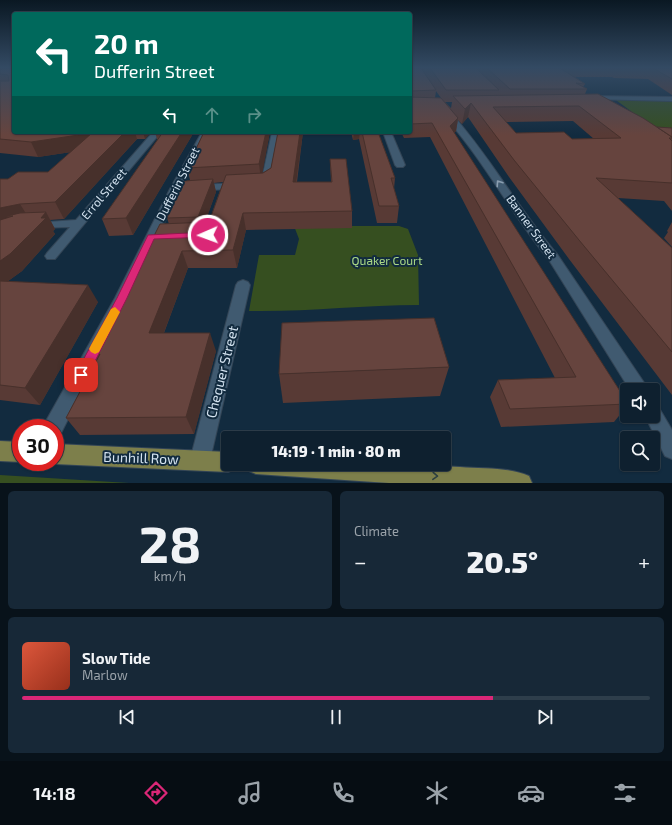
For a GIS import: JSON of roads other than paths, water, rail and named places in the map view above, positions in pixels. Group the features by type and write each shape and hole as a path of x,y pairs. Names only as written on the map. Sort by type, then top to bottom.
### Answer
{"main road":[{"path":"585,92 603,105"},
{"path":"0,451 12,452"},
{"name":"Bunhill Row","path":"64,454 221,462"},
{"path":"370,471 483,478 522,483"}],"street":[{"path":"591,97 672,99"},
{"path":"587,104 603,105"},
{"name":"Banner Street","path":"441,106 467,136 537,238 545,246 635,383"},
{"name":"Errol Street","path":"52,256 155,134"},
{"name":"Dufferin Street","path":"58,419 122,298 158,236 175,189 205,134"},
{"path":"175,189 265,184 267,182 276,134"},
{"path":"388,134 400,165"},
{"path":"220,199 224,187"},
{"path":"22,227 79,223"},
{"name":"Chequer Street","path":"200,460 243,285"},
{"path":"658,423 672,449"}],"park label":[{"name":"Quaker Court","path":"387,261"}]}
